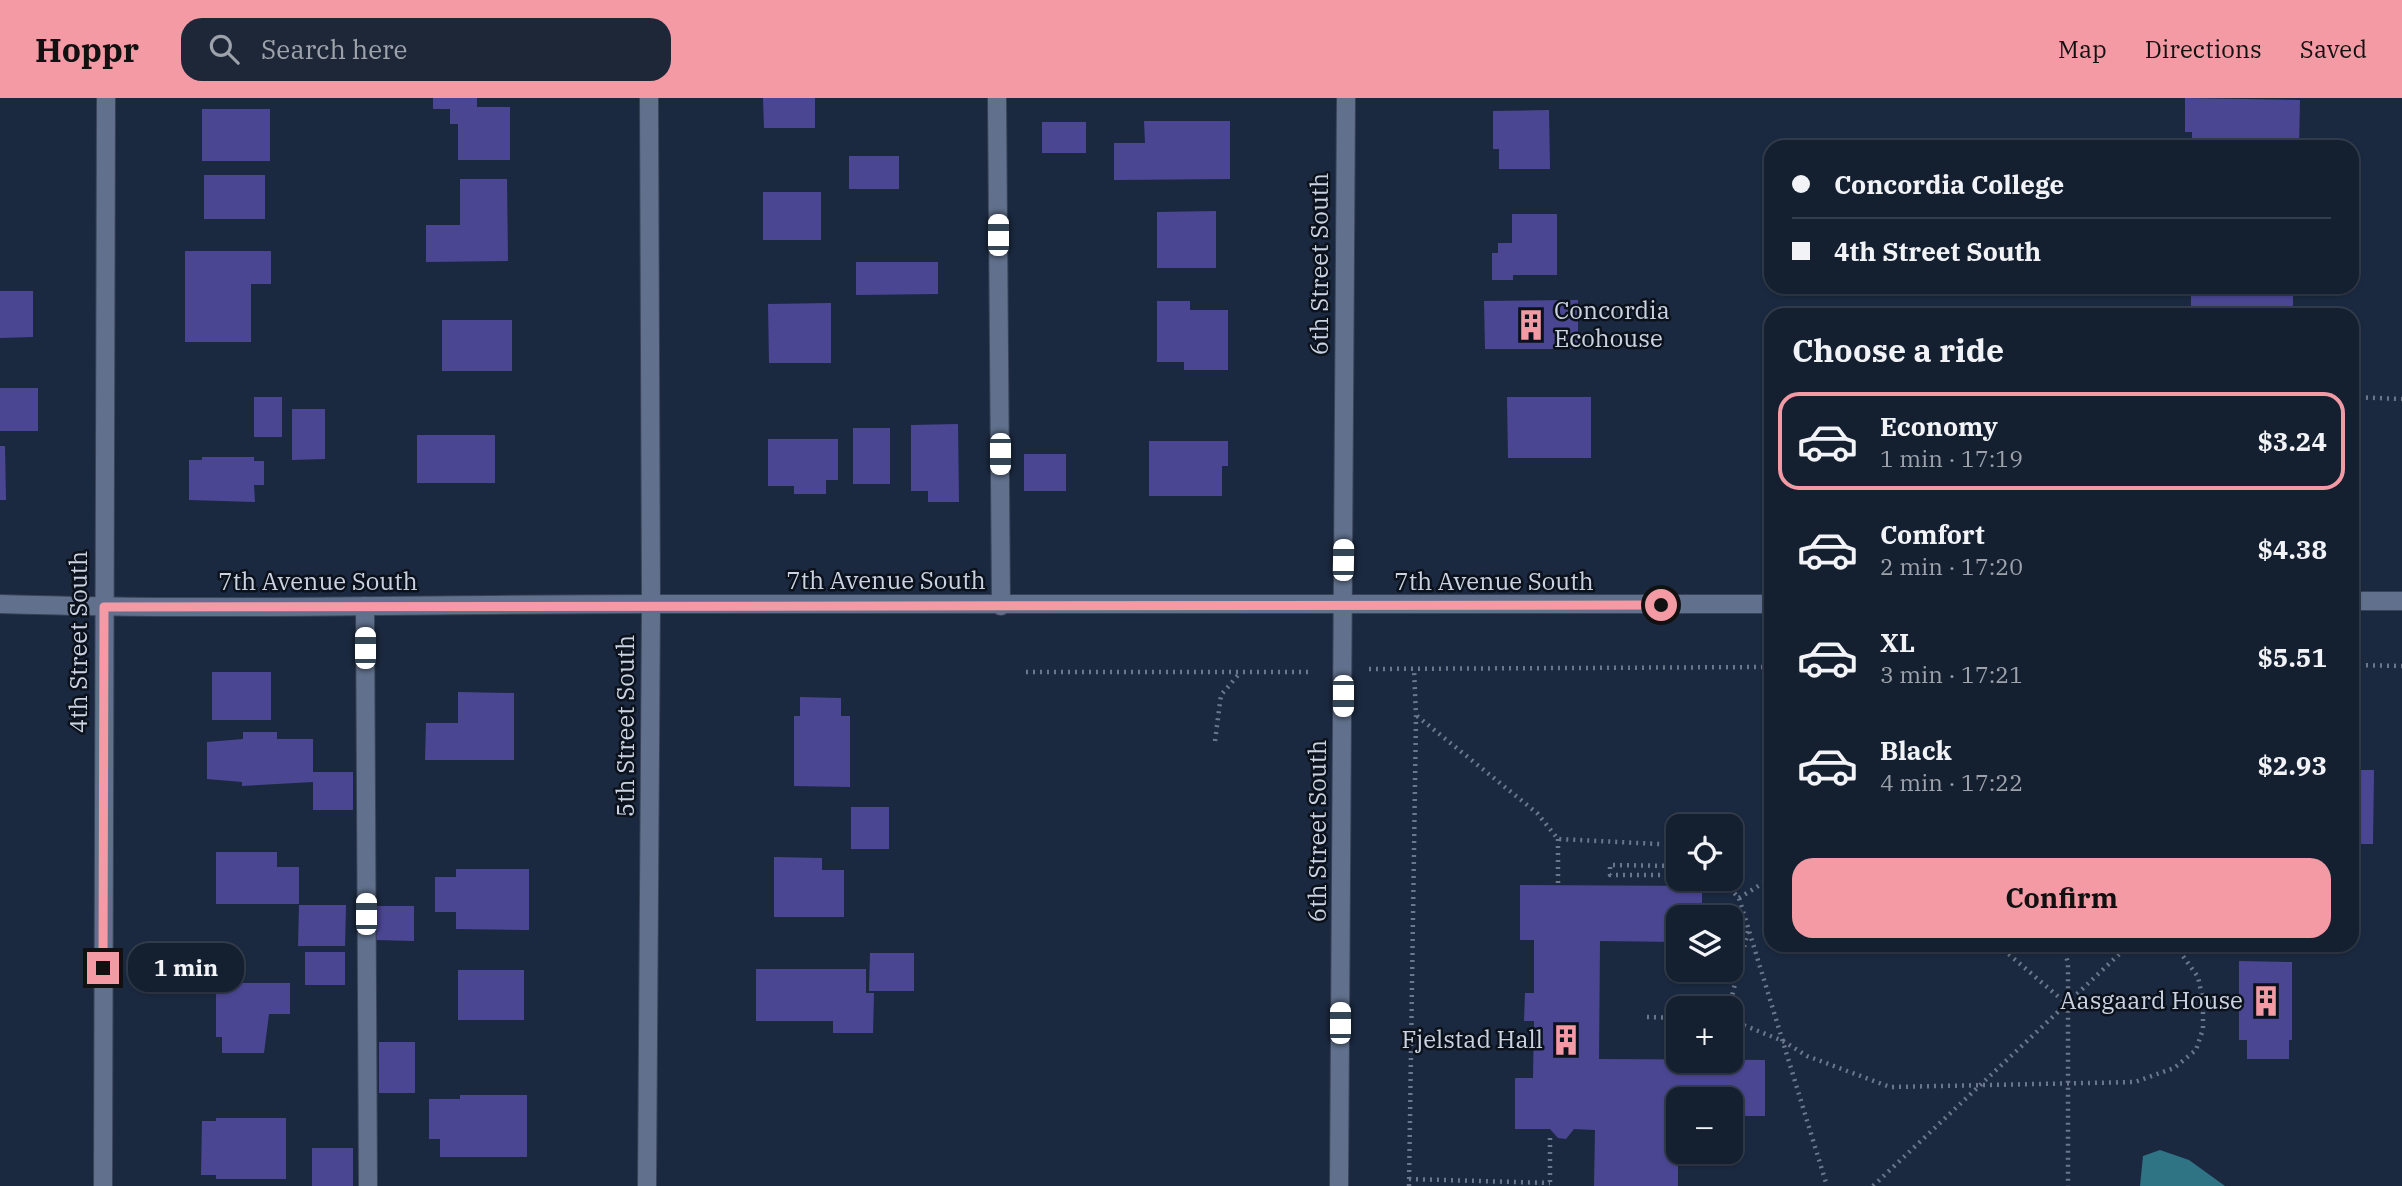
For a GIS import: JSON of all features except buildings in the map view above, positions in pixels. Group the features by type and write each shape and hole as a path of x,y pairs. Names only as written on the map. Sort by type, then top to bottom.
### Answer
{"street":[{"name":"4th Street South","path":"103,1186 106,98"},
{"name":"5th Street South","path":"647,1186 651,604 649,98"},
{"path":"997,98 1001,606"},
{"name":"6th Street South","path":"1339,1186 1346,98"},
{"path":"2359,601 2402,601"},
{"name":"7th Avenue South","path":"0,604 104,607 651,604 1342,608 1764,604"},
{"path":"365,606 368,1186"}],"path":[{"path":"2359,397 2402,399"},
{"path":"2359,665 2402,666"},
{"path":"1026,671 1240,673 1343,669 1764,667"},
{"path":"1409,1186 1416,716 1414,670"},
{"path":"1215,741 1221,695 1240,673"},
{"path":"1416,716 1537,813 1558,839 1558,885"},
{"path":"1558,839 1666,844"},
{"path":"1666,866 1610,865 1610,875 1666,877"},
{"path":"1739,898 1764,882"},
{"path":"1732,891 1739,898 1749,929 1827,1186"},
{"path":"1732,996 1749,929"},
{"path":"2006,952 2068,1005"},
{"path":"2065,952 2068,964 2068,1186"},
{"path":"1873,1186 2122,952"},
{"path":"1743,1025 1783,1041 1807,1056 1890,1087 2134,1082 2174,1068 2196,1050 2203,1029 2203,1002 2198,977 2180,952"},
{"path":"2203,1002 2228,1002"},
{"path":"1647,1017 1666,1018"},
{"path":"1409,1179 1550,1185 1550,1138"}],"shaded area":[{"path":"2160,1150 2189,1160 2225,1186 2140,1186 2143,1156"}],"place":[{"name":"Concordia Ecohouse","path":"1531,325"},
{"name":"Aasgaard House","path":"2266,1001"},
{"name":"Fjelstad Hall","path":"1566,1040"}],"route":[{"path":"103,968 104,607 651,604 1342,608 1661,605"}]}
